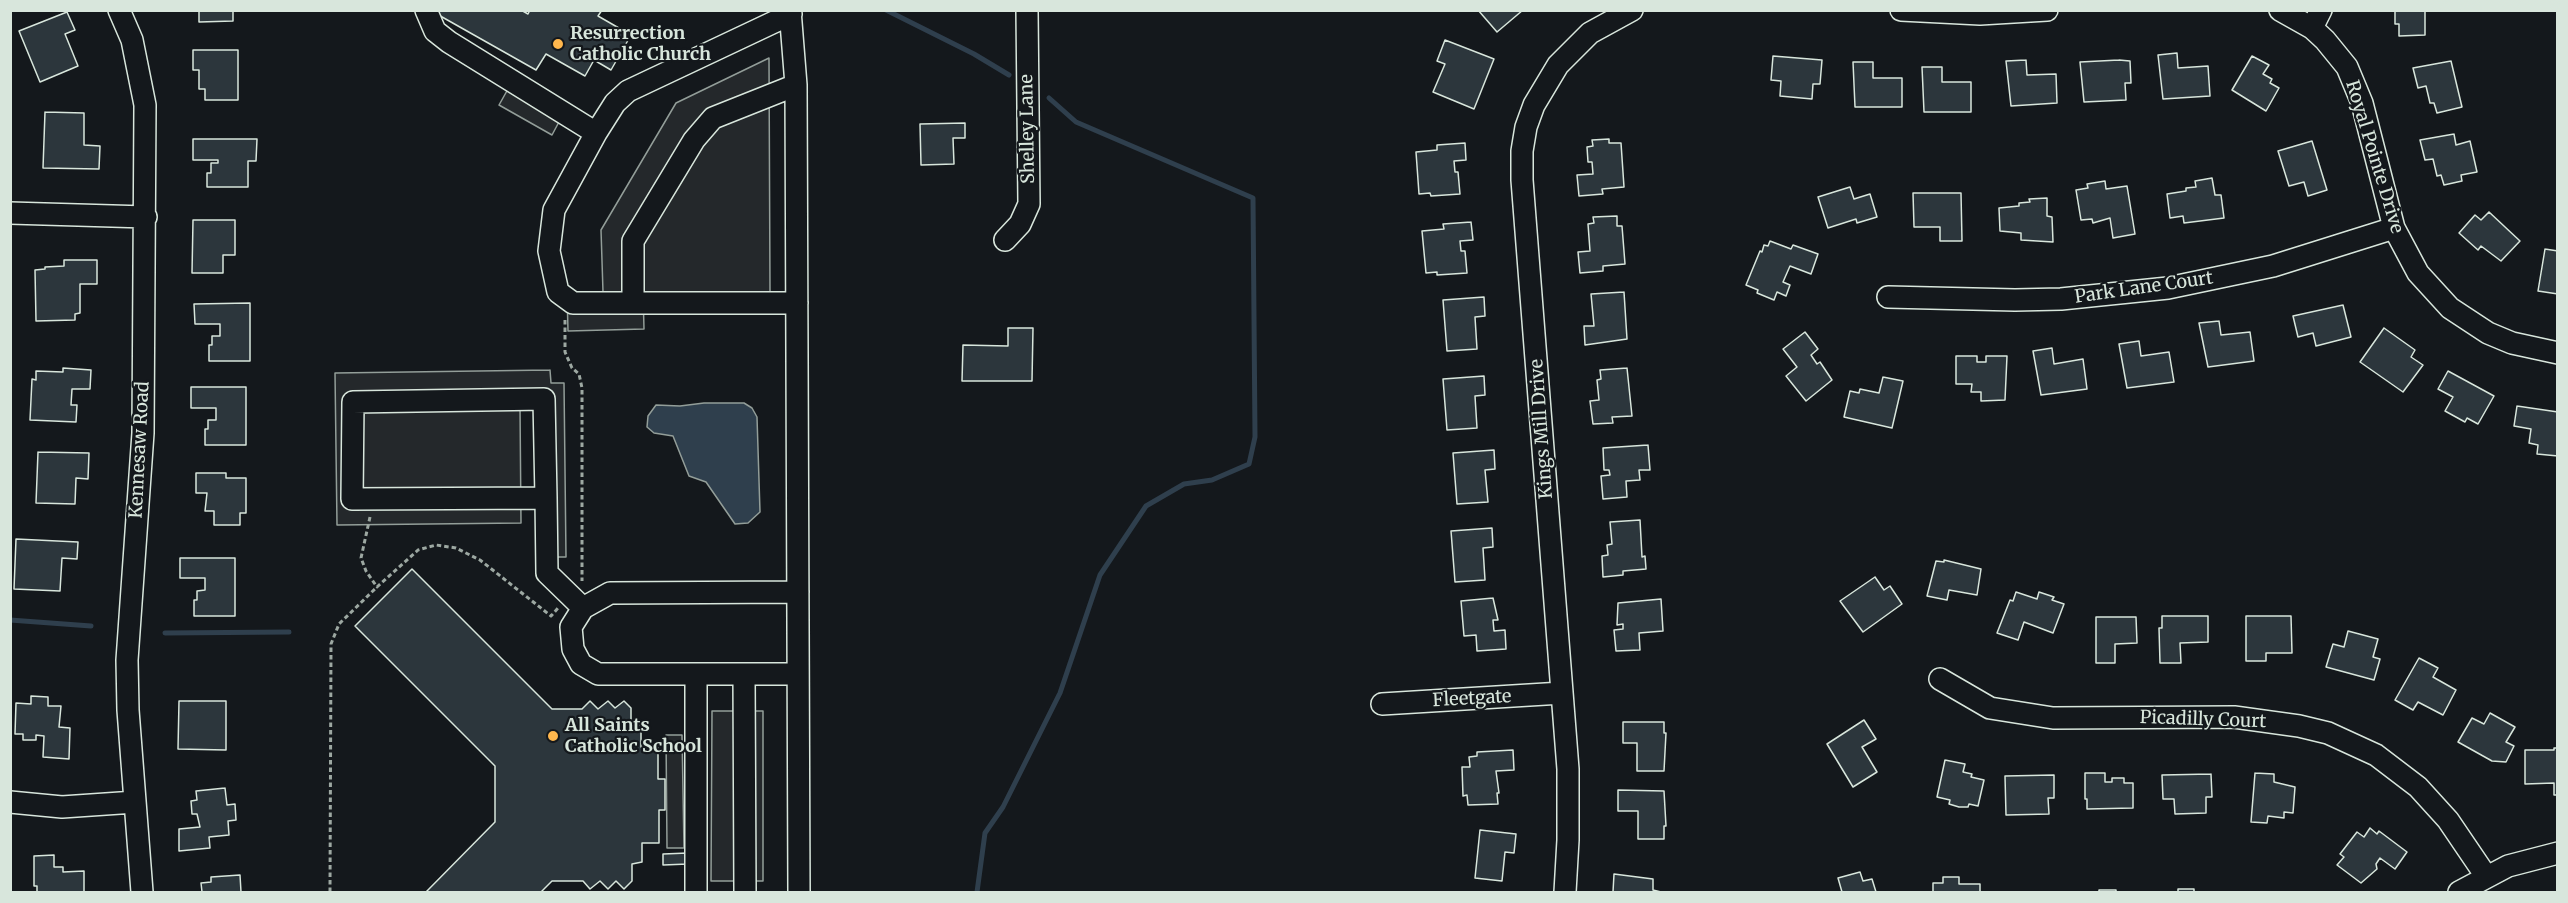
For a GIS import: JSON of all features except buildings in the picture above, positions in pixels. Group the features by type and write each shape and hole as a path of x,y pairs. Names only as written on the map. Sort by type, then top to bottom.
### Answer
{"street":[{"name":"Kennesaw Road","path":"119,10 132,40 146,105 143,433 127,660 128,710 142,892"},
{"path":"426,10 435,31 449,42 596,133"},
{"name":"Shelley Lane","path":"1005,240 1020,224 1029,204 1027,10"},
{"path":"1901,10 1980,14 2047,10"},
{"name":"Royal Pointe Drive","path":"2280,10 2316,19 2357,87 2394,228 2418,273 2435,294 2458,314 2488,333 2512,344 2558,353"},
{"name":"Kings Mill Drive","path":"1565,892 1568,769 1522,180 1522,150 1526,127 1534,105 1558,65 1590,33 1630,11"},
{"path":"797,303 573,303 558,292 549,251 554,210 615,103 628,91 790,12 796,85 797,303 799,892"},
{"path":"633,303 633,241 694,140 713,118 796,85"},
{"path":"10,213 146,217"},
{"name":"Park Lane Court","path":"1888,297 2026,300 2157,289 2273,266 2394,228"},
{"path":"546,498 352,499 353,402 544,399 546,498 547,573 583,608"},
{"path":"798,592 609,592 583,608 572,627 573,649 581,664 598,674 798,674"},
{"path":"696,674 696,892"},
{"path":"744,674 745,892"},
{"name":"Picadilly Court","path":"1940,678 1990,708 2042,716 2234,717 2294,725 2328,734 2376,756 2418,787 2448,820 2486,876"},
{"name":"Fleetgate","path":"1382,704 1562,693"},
{"path":"10,802 62,807 135,802"},
{"path":"2459,892 2508,866 2558,853"}],"path":[{"path":"330,892 331,644 339,624 377,587"}],"shaded area":[{"path":"769,58 770,292 643,292 644,329 568,331 567,293 603,292 601,230 676,103"},
{"path":"508,89 560,120 552,135 499,105"},
{"path":"550,370 551,383 564,383 566,557 542,557 541,406 520,407 521,523 337,525 335,373"},
{"path":"712,711 763,711 763,881 711,881"},
{"path":"666,735 682,735 684,848 667,848"}],"water":[{"path":"704,403 744,403 752,408 757,417 760,512 748,523 735,524 706,482 689,476 673,436 654,433 647,427 648,416 656,405 680,406"}],"waterway":[{"path":"886,10 974,54 1009,75"},
{"path":"977,892 985,833 1003,807 1060,693 1100,575 1146,506 1184,484 1212,480 1249,464 1255,437 1253,198 1076,122 1049,98"},
{"path":"10,620 91,626"},
{"path":"165,633 289,632"}],"place":[{"name":"Resurrection Catholic Church","path":"558,44"},
{"name":"All Saints Catholic School","path":"553,736"}]}
